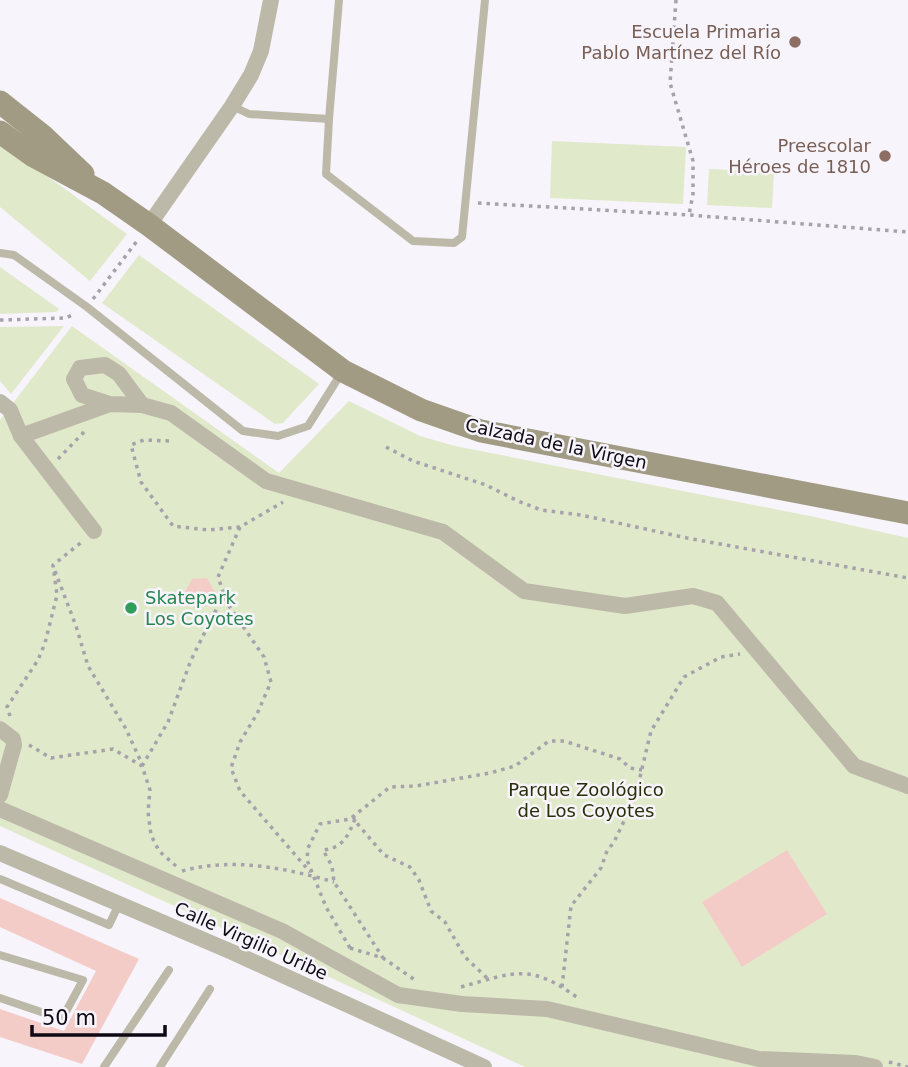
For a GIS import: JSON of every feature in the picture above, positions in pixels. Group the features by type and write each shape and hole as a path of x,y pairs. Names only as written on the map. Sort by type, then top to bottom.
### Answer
{"main road":[{"name":"Calzada de la Virgen","path":"0,102 43,136 103,193"},
{"name":"Calzada de la Virgen","path":"0,132 32,155 103,193 149,225 342,371 421,410 481,430 908,513"}],"street":[{"path":"149,225 251,75 261,51 271,0 261,0"},
{"path":"142,405 119,374 104,365 80,368 74,379 82,395 110,404 142,405 171,413 267,481 443,532 524,591 625,606 693,596 717,603 854,766 908,786"},
{"path":"0,402 10,410 22,436 94,531"},
{"path":"22,436 110,404"},
{"path":"0,795 15,745 5,725"},
{"path":"0,809 282,931 398,995 462,1004 547,1009 759,1059 880,1064"},
{"name":"Calle Virgilio Uribe","path":"0,853 245,958 484,1067"}],"lane":[{"path":"339,0 326,174 412,241 454,243 462,237 485,0"},
{"path":"232,106 249,114 329,119"},
{"path":"0,253 14,255 87,307 243,431 278,436 308,426 342,371"},
{"path":"0,879 109,925 119,904"},
{"path":"0,955 83,980 62,1019 0,998"},
{"path":"104,1067 169,970"},
{"path":"160,1067 210,989"}],"path":[{"path":"676,0 670,83 693,161 693,194 689,215"},
{"path":"466,202 689,215 908,232"},
{"path":"169,440 144,440 131,445 141,482 173,526 208,530 240,527 287,500 287,488"},
{"path":"386,447 413,461 486,485 541,510 581,515 687,538 908,578"},
{"path":"240,527 218,577 228,603 264,657 271,682 257,715 240,742 231,768 240,791 314,876"},
{"path":"53,565 94,531"},
{"path":"5,725 7,707 46,643 57,595 53,565"},
{"path":"53,565 88,666 126,729 142,766 150,790 148,812 151,835 159,851 191,879"},
{"path":"142,766 167,722 191,660 224,594"},
{"path":"562,987 571,906 601,868 635,798 651,731 684,677 721,657 742,654"},
{"path":"22,740 51,758 113,749 142,766"},
{"path":"360,958 350,948 326,907 307,860 308,848 320,824 354,818 390,787 416,786 515,766 549,741 564,741 620,759 630,768 642,770"},
{"path":"354,818 347,838 339,846 323,849 332,866 334,882 383,958"},
{"path":"354,818 384,855 410,867 419,880 431,911 445,922 466,957 488,978"},
{"path":"181,871 205,864 242,865 286,869 334,882"},
{"path":"339,944 383,958 416,980"},
{"path":"457,988 498,975 534,974 547,978 581,1000"},
{"path":"880,1064 908,1067"}],"green space":[{"path":"552,141 686,147 683,204 550,198"},
{"path":"0,142 127,234 90,281 0,207"},
{"path":"709,169 774,172 772,208 707,205"},
{"path":"139,255 319,384 283,423 275,424 102,303"},
{"path":"0,267 59,309 56,312 0,314"},
{"path":"64,326 11,394 0,381 0,327"},
{"name":"Parque Zoológico de Los Coyotes","path":"72,326 279,473 349,401 420,436 455,446 908,538 908,1067 525,1067 0,826 0,420"}],"building":[{"path":"207,578 215,592 207,606 192,606 184,593 192,579"},
{"path":"787,850 827,914 742,967 702,902"},
{"path":"0,898 139,959 82,1064 0,1037 0,1009 64,1031 96,971 0,927"}],"place":[{"name":"Escuela Primaria Pablo Martínez del Río","path":"795,42"},
{"name":"Preescolar Héroes de 1810","path":"885,156"},
{"name":"Skatepark Los Coyotes","path":"131,608"}]}
